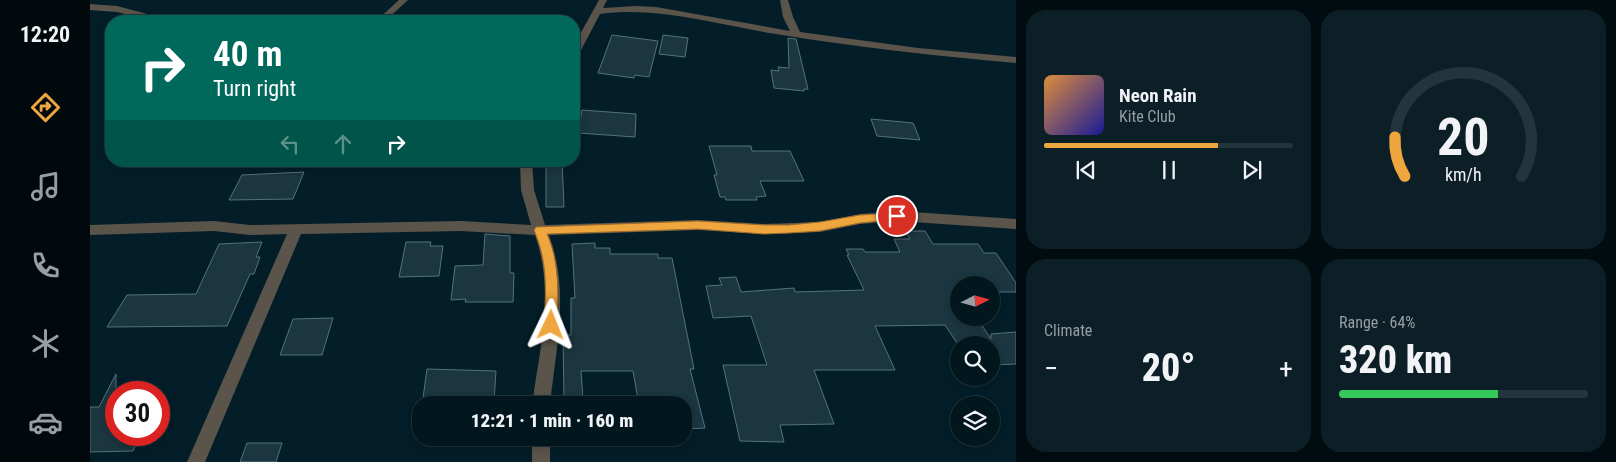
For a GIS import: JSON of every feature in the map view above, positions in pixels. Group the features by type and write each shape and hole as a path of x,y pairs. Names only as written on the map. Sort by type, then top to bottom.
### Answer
{"street":[{"path":"117,9 130,0"},
{"path":"387,15 404,0"},
{"path":"580,43 603,0"},
{"path":"784,0 788,17 796,34"},
{"path":"90,7 117,9 140,15"},
{"path":"597,12 617,8 647,9 796,34 956,55 1016,60"},
{"path":"527,167 530,202 548,250 552,274 551,325 542,396"},
{"path":"90,230 214,226 250,230 461,226 540,230 698,225 764,230 820,226 860,219 897,216 1016,224"},
{"path":"196,462 296,229"},
{"path":"541,446 541,462"}],"building":[{"path":"612,35 658,41 649,77 635,75 634,78 598,73"},
{"path":"663,35 688,38 685,57 659,54"},
{"path":"788,38 796,39 808,89 804,89 804,91 774,88 771,70 779,71 778,67 789,68"},
{"path":"582,110 636,114 635,137 580,133"},
{"path":"871,119 913,123 920,140 877,136"},
{"path":"709,146 751,146 752,151 790,151 804,181 760,181 766,196 756,197 757,200 726,200 725,197 720,197 714,175 717,175"},
{"path":"546,167 562,167 564,207 546,207"},
{"path":"304,172 293,199 229,200 242,175"},
{"path":"905,231 925,231 933,244 978,244 984,253 996,253 1016,283 1016,292 1000,292 1000,276 950,276 950,326 982,326 989,336 952,336 945,325 875,326 895,370 814,370 834,424 780,425 784,442 740,441 723,365 767,365 751,316 713,318 706,286 722,285 719,278 736,277 741,292 794,288 795,292 864,290 846,249 863,249 865,252 900,252 894,239 910,239"},
{"path":"485,234 510,236 510,273 514,273 513,302 465,302 466,299 451,300 455,266 483,265"},
{"path":"262,242 256,257 260,257 254,274 250,274 227,326 107,327 127,295 196,294 219,244"},
{"path":"406,242 431,242 430,246 443,246 439,276 399,277"},
{"path":"595,243 595,248 610,248 610,254 658,254 658,258 672,258 694,369 690,369 705,428 692,429 692,396 637,396 633,371 581,371 583,396 564,396 563,335 571,335 571,298 575,298 572,244"},
{"path":"333,318 322,355 280,355 293,319"},
{"path":"1016,332 1016,364 1000,365 1000,336 991,336 991,334"},
{"path":"427,369 496,371 494,396 423,396"},
{"path":"105,395 105,446 135,446 133,451 90,452 90,407 99,407"},
{"path":"247,443 282,443 276,462 240,462"}],"route":[{"path":"551,325 552,274 548,250 540,230 698,225 764,230 820,226 860,219 897,216"}]}
